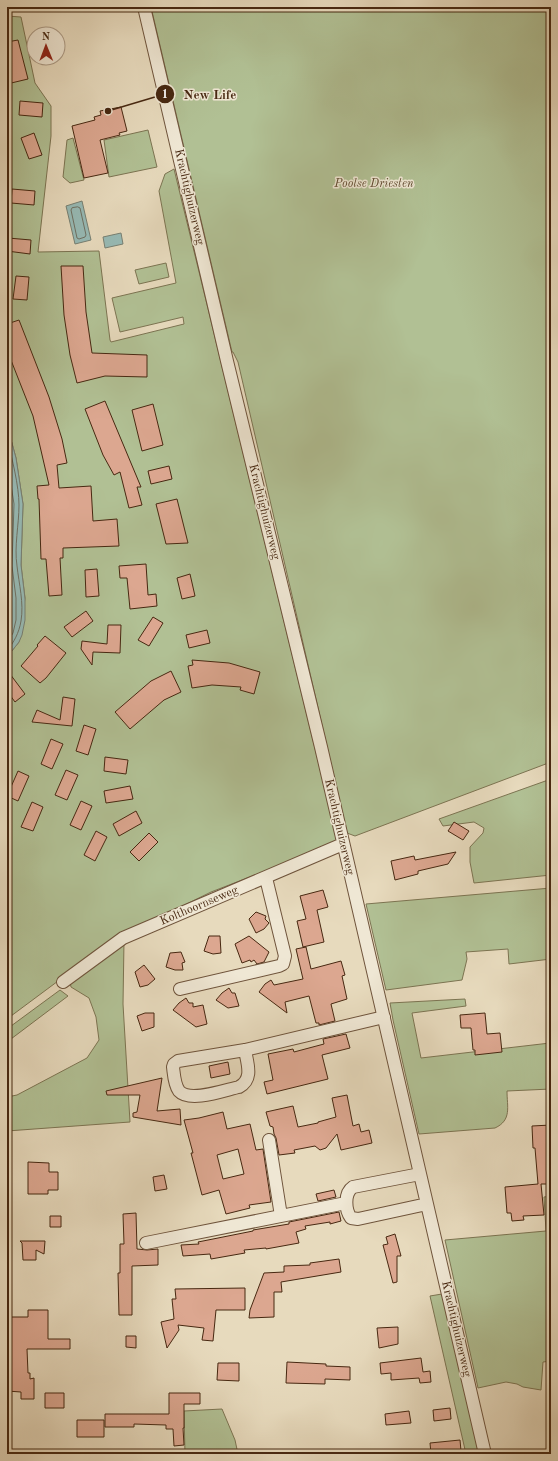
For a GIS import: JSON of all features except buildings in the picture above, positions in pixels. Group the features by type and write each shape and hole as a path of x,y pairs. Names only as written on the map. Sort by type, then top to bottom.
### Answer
{"street":[{"name":"Krachtighuizerweg","path":"144,7 384,1017 485,1454"},
{"name":"Kolthoornseweg","path":"63,982 123,938 343,844"},
{"path":"180,989 283,964 285,956 266,878"},
{"path":"245,1050 248,1070 248,1076 245,1084 239,1087 201,1096 187,1095 179,1090 176,1084 173,1067 176,1062 245,1050 384,1017"},
{"path":"269,1140 281,1216"},
{"path":"420,1174 353,1186 347,1194 346,1203 349,1216 354,1219 427,1204"},
{"path":"146,1243 346,1203"}],"green space":[{"name":"Poolse Driesten","path":"151,7 551,7 551,762 355,836 347,833 238,362 232,352"},
{"path":"7,16 21,17 26,41 26,66 31,66 35,83 51,106 51,136 38,252 99,251 111,342 184,324 183,317 120,332 112,298 176,283 159,191 165,174 174,169 338,843 211,892 124,935 89,958 7,1019 7,657 19,642 25,598 21,565 23,504 16,458 7,425"},
{"path":"148,130 157,167 109,177 104,140"},
{"path":"73,138 84,180 70,183 63,177 67,140"},
{"path":"166,263 169,277 139,284 135,270"},
{"path":"551,779 551,875 474,883 470,862 470,847 483,833 484,828 474,822 443,826 439,819"},
{"path":"551,888 551,959 509,964 508,949 466,952 467,959 462,980 386,990 366,904"},
{"path":"124,941 123,1004 130,1122 7,1131 7,1097 17,1095 87,1058 99,1040 96,1017 89,998 71,987 70,982"},
{"path":"60,990 68,996 7,1042 7,1029"},
{"path":"465,999 466,1006 412,1013 421,1058 550,1043 551,1089 507,1091 508,1108 506,1117 500,1125 495,1128 419,1134 390,1003"},
{"path":"551,1196 551,1361 543,1362 541,1390 506,1382 478,1388 445,1240 546,1231 544,1197"},
{"path":"442,1294 480,1454 466,1454 430,1296"},
{"path":"222,1409 235,1440 238,1454 185,1454 184,1411"}],"water":[{"path":"82,201 91,240 75,244 66,206"},
{"path":"121,233 123,244 105,248 103,237"},
{"path":"7,425 16,458 23,504 21,565 25,599 25,620 19,642 7,657"}],"place":[{"name":"New Life","path":"108,111"}]}
